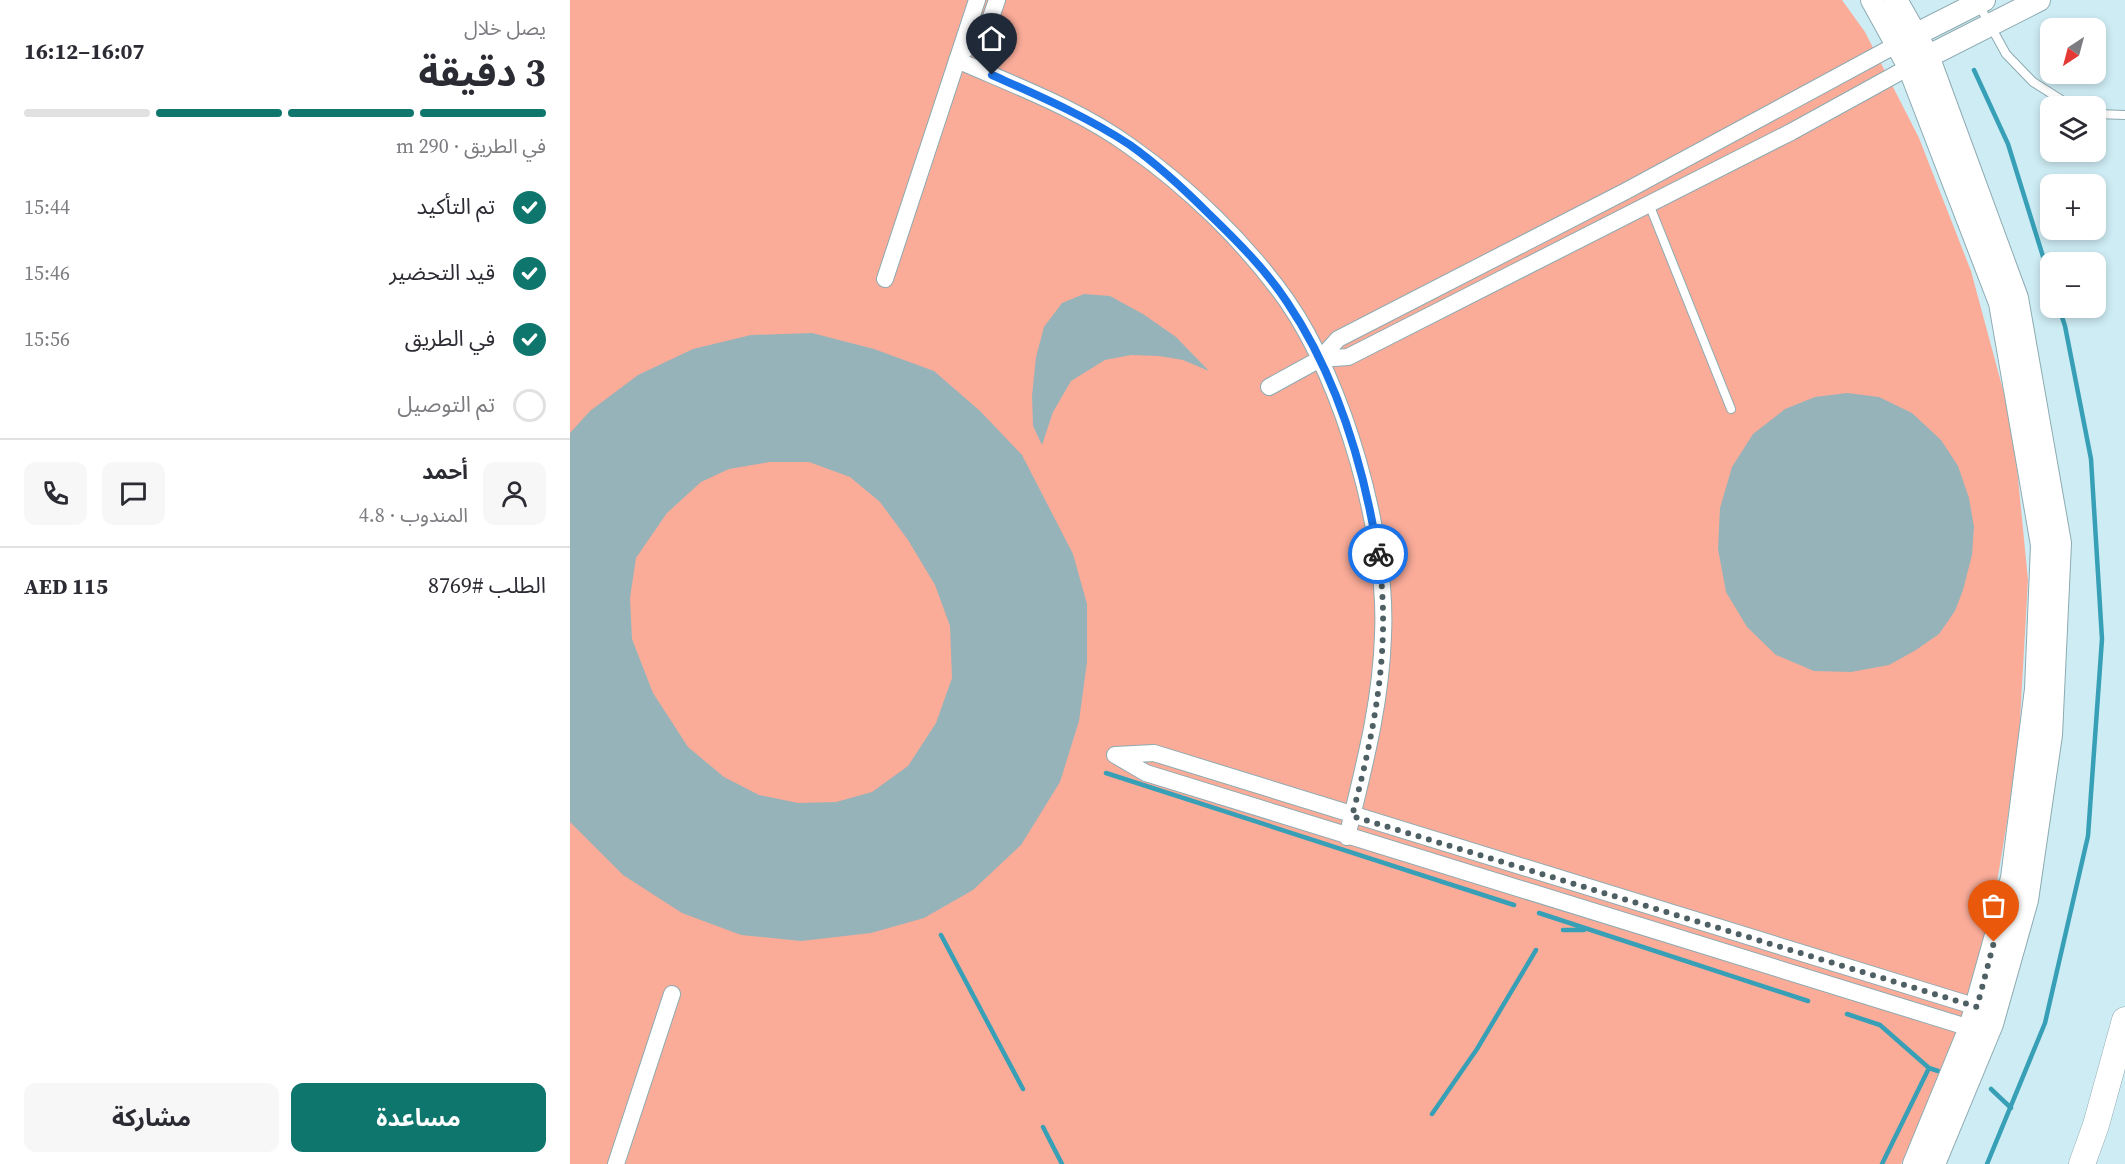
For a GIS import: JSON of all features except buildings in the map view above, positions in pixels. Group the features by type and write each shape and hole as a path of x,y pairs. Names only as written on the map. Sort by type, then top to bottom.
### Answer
{"main road":[{"path":"1872,0 1896,45 1919,61"},
{"path":"1896,0 1916,34 1919,61 2017,298 2060,543 2050,747 2027,900 1980,1019 1914,1164"},
{"path":"1919,61 2039,0"},
{"path":"1896,45 1980,1"},
{"path":"1934,1164 1980,1019"},
{"path":"2082,1164 2096,1125 2125,1020"}],"street":[{"path":"885,279 977,0"},
{"path":"957,60 989,22 997,0"},
{"path":"1269,387 1320,360 1338,339 1616,196 1896,45"},
{"path":"957,60 1069,109 1131,146 1190,195 1241,246 1287,302 1320,360 1346,427 1370,504 1380,571 1384,633 1379,694 1368,757 1347,837"},
{"path":"1320,360 1348,357 1791,132 1919,61"},
{"path":"1154,753 1980,1019 1347,837 1146,773 1115,755 1154,753"},
{"path":"616,1164 672,993"}],"lane":[{"path":"1980,1 2006,54 2033,82 2055,96"},
{"path":"2106,114 2125,115"},
{"path":"1649,204 1731,409"}],"shaded area":[{"path":"570,0 1842,0 1865,32 1919,138 1971,271 2013,427 2028,580 2018,755 1993,907 1979,968 1950,1055 1901,1164 570,1164"}],"waterway":[{"path":"1974,70 2008,144 2042,252"},
{"path":"1987,1164 2045,1023 2088,836 2102,639 2091,459 2062,318"},
{"path":"1106,773 1514,905"},
{"path":"1539,913 1808,1001"},
{"path":"1563,930 1584,930"},
{"path":"941,935 1023,1089"},
{"path":"1432,1114 1477,1049 1536,950"},
{"path":"1847,1014 1880,1025 1929,1068 1938,1071"},
{"path":"1882,1164 1929,1068"},
{"path":"1991,1089 2011,1108"},
{"path":"1043,1127 1062,1164"}],"way so far":[{"path":"1378,554 1384,633 1379,694 1368,757 1352,816 1977,1007 1994,942"}],"route":[{"path":"992,75 1069,109 1131,146 1190,195 1241,246 1287,302 1320,360 1346,427 1370,504 1378,554"}]}
